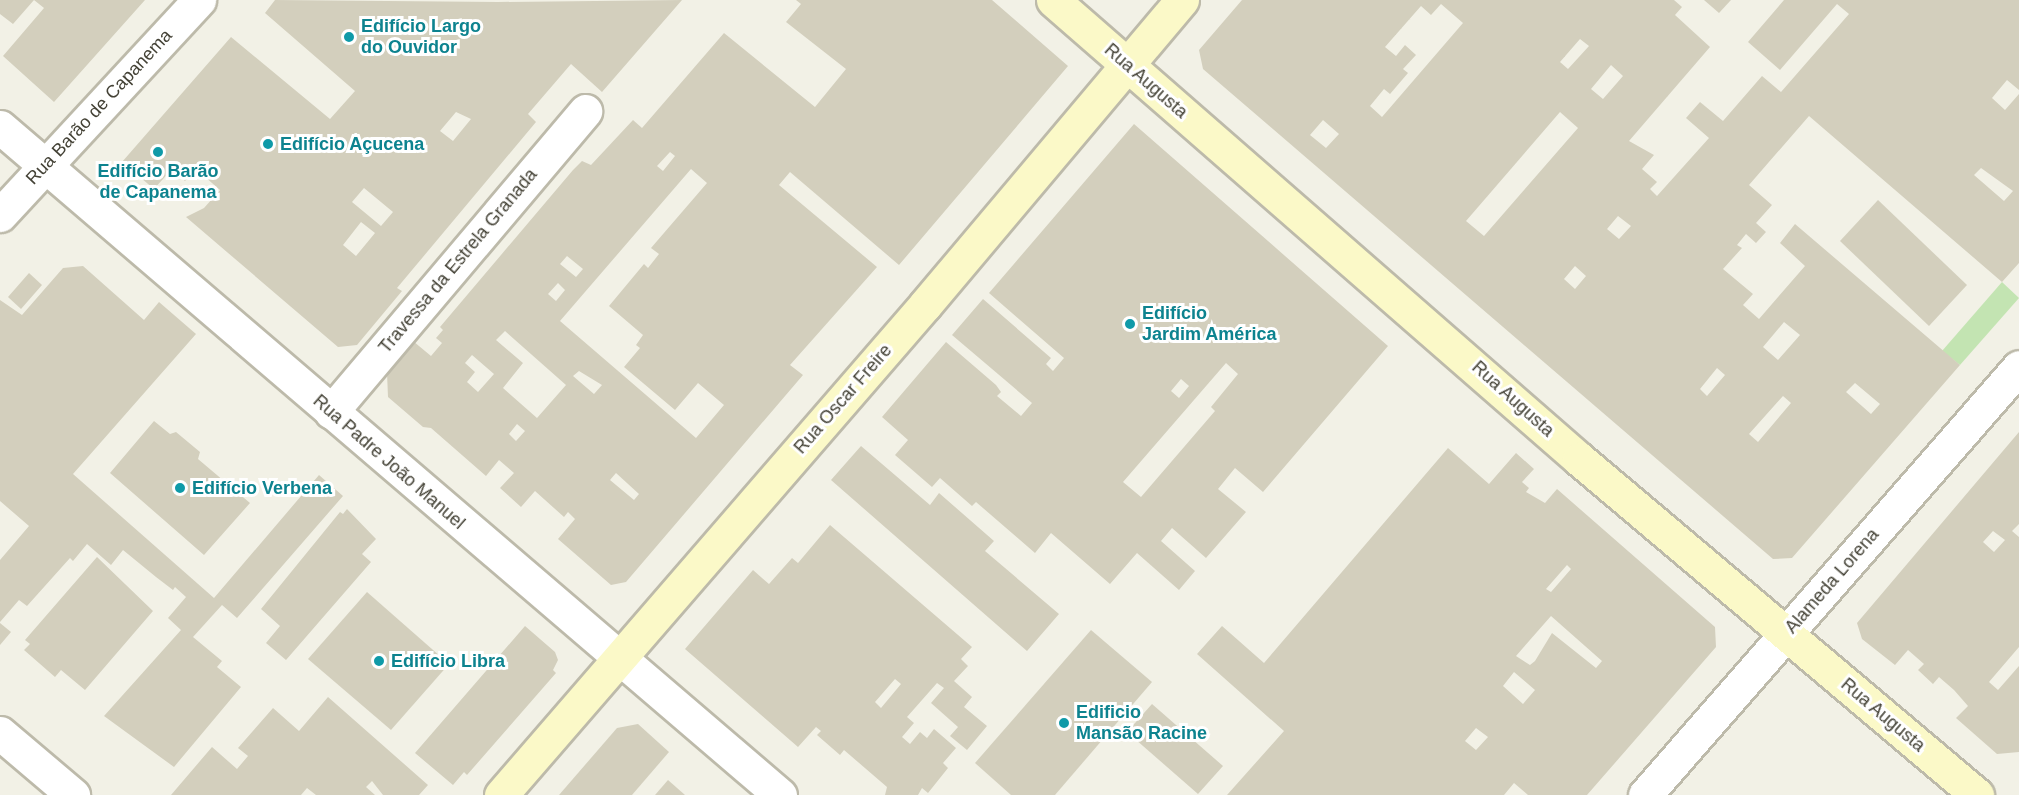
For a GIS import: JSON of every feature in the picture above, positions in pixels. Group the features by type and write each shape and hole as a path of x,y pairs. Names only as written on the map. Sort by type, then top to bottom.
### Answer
{"main road":[{"name":"Rua Augusta","path":"1053,0 1977,795"},
{"name":"Rua Oscar Freire","path":"501,795 925,305 1182,0"}],"street":[{"name":"Rua Barão de Capanema","path":"0,215 199,0"},
{"name":"Travessa da Estrela Granada","path":"331,412 585,111"},
{"name":"Rua Padre João Manuel","path":"0,127 780,795"},
{"name":"Alameda Lorena","path":"1645,795 2019,367"},
{"path":"0,733 73,795"}],"green space":[{"path":"2002,282 2019,298 1960,365 1942,351"}],"building":[{"path":"0,0 34,0 13,24 0,14"},
{"path":"34,0 145,0 54,102 3,56 44,8"},
{"path":"275,0 498,2 682,0 602,92 571,64 528,114 536,122 397,288 402,291 357,345 338,347 186,217 204,208 220,190 196,169 185,181 172,169 154,189 122,162 231,37 330,119 355,91 265,13","holes":["456,112 471,119 453,141 440,131","364,188 393,212 381,226 352,202","361,222 375,233 356,256 343,245"]},
{"path":"796,0 992,0 1068,66 899,265 790,172 779,185 877,267 790,365 803,375 626,582 611,585 558,539 575,519 568,512 564,517 535,491 521,507 500,488 514,473 499,460 486,476 431,428 423,427 388,397 387,373 413,341 431,356 442,343 436,338 443,330 440,327 573,170 582,161 591,165 633,120 642,128 724,33 815,107 846,69 786,22 801,4","holes":["670,152 675,156 663,171 657,166","691,169 707,183 651,248 659,254 648,268 644,264 609,306 643,335 636,345 640,348 624,367 675,410 698,383 724,405 696,438 560,321","567,256 583,269 576,277 560,264","558,283 565,290 556,301 548,294","505,331 566,385 537,418 503,388 523,363 496,340","472,355 494,374 478,392 467,382 475,372 465,363","579,371 602,385 594,394 573,376","517,424 525,431 516,441 509,434","616,473 639,494 634,500 610,480"]},
{"path":"1242,0 1674,0 1682,7 1675,15 1710,47 1629,141 1654,155 1642,169 1657,182 1650,189 1657,196 1709,138 1686,118 1700,102 1723,121 1762,76 1781,92 1849,14 1837,4 1780,70 1748,42 1784,0 2019,0 2019,90 2007,80 1992,98 2005,110 2019,94 2019,263 2002,282 1809,116 1749,185 1772,205 1756,223 1766,232 1756,243 1746,234 1737,245 1742,248 1723,269 1753,294 1743,305 1759,319 1805,266 1780,243 1795,224 1960,365 1792,558 1773,559 1203,69 1199,50","holes":["1441,4 1463,23 1382,117 1370,106 1384,89 1390,94 1408,73 1403,69 1416,55 1405,45 1396,56 1385,47 1421,6 1431,15","1580,39 1589,46 1568,69 1560,62","1611,65 1623,76 1603,99 1591,89","1560,112 1578,128 1484,236 1466,221","1323,120 1339,134 1326,148 1310,135","1981,168 2013,191 2004,201 1974,175","1618,216 1631,226 1619,239 1607,229","1575,266 1586,276 1575,289 1564,279","1784,322 1800,335 1778,360 1763,347","1717,368 1725,375 1707,396 1700,389","1855,383 1880,404 1871,414 1846,392","1783,396 1791,403 1758,442 1749,434"]},
{"path":"1704,0 1731,0 1719,13"},
{"path":"1134,124 1388,346 1263,492 1235,468 1218,489 1246,512 1206,558 1172,528 1161,541 1195,571 1179,590 1137,553 1110,584 1051,533 1035,553 976,502 972,506 940,478 932,487 895,455 908,440 882,417 946,342 996,385 1001,392 997,396 1021,416 1032,403 952,335 983,299 1051,358 1046,364 1053,371 1064,358 989,293","holes":["1226,363 1238,374 1211,407 1215,411 1141,497 1123,482","1181,379 1189,386 1179,398 1171,391"]},
{"path":"1878,200 1967,285 1929,326 1840,241"},
{"path":"83,266 144,320 159,302 196,334 73,474 214,598 319,475 343,496 237,618 222,605 193,637 222,661 217,667 241,687 174,767 104,716 181,630 168,618 186,597 175,587 173,590 123,550 111,565 87,544 73,561 70,558 27,606 19,600 0,622 0,560 29,526 0,501 0,300 22,315 63,268"},
{"path":"29,273 42,285 21,309 8,297"},
{"name":"Edifício Verbena","path":"154,421 170,434 176,432 200,452 198,459 250,503 204,555 110,473"},
{"path":"2019,432 2019,524 2012,531 2019,537 2019,647 1989,682 1998,690 2019,666 2019,752 1997,754 1956,718 1968,706 1954,690 1939,677 1933,684 1918,670 1924,664 1908,650 1895,665 1862,639 1857,623","holes":["1993,531 2005,540 1994,552 1983,542"]},
{"path":"861,446 930,505 939,493 994,541 985,551 1059,614 1027,651 831,480"},
{"path":"1448,448 1489,484 1516,453 1534,469 1522,482 1529,488 1526,492 1545,503 1557,489 1715,627 1716,647 1587,795 1528,795 1514,783 1504,795 1227,795 1284,731 1197,654 1222,626 1264,663","holes":["1567,565 1571,569 1551,592 1546,589","1551,616 1602,661 1596,668 1552,633 1535,661 1530,665 1516,656","1514,672 1535,690 1523,704 1503,686","1476,728 1488,737 1476,750 1465,741"]},
{"path":"347,509 376,539 362,554 371,562 286,660 266,643 280,626 261,609 340,512 343,514"},
{"path":"830,525 972,647 961,659 968,666 954,681 972,697 964,707 987,726 967,750 950,736 958,727 931,703 944,688 937,683 907,717 914,723 902,737 910,744 920,732 927,738 934,729 956,748 943,763 948,768 928,793 922,788 918,795 885,795 887,787 844,750 840,755 817,735 821,731 816,727 798,747 685,649 753,570 769,584 792,558 798,563","holes":["895,679 901,684 881,708 875,702"]},
{"path":"97,557 153,611 85,690 61,670 55,677 24,650 30,644 25,640"},
{"name":"Edifício Libra","path":"367,592 449,664 391,730 308,659"},
{"path":"0,623 11,632 0,645"},
{"path":"525,626 555,652 558,660 553,670 556,673 467,775 464,772 453,785 415,753"},
{"name":"Edificio Mansão Racine","path":"1091,630 1152,682 1055,795 1011,795 975,763"},
{"path":"328,697 428,785 419,795 383,795 372,781 366,787 375,795 316,795 307,788 301,795 171,795 212,747 237,769 248,756 238,748 273,708 299,731"},
{"path":"1152,704 1223,766 1198,794 1127,732"},
{"path":"638,724 669,752 632,795 559,795 617,728"},
{"path":"668,780 685,795 655,795"}],"place":[{"name":"Edifício Largo do Ouvidor","path":"349,37"},
{"name":"Edifício Açucena","path":"268,144"},
{"name":"Edifício Barão de Capanema","path":"158,152"},
{"name":"Edifício Jardim América","path":"1130,324"},
{"name":"Edifício Verbena","path":"180,488"},
{"name":"Edifício Libra","path":"379,661"},
{"name":"Edificio Mansão Racine","path":"1064,723"}]}
